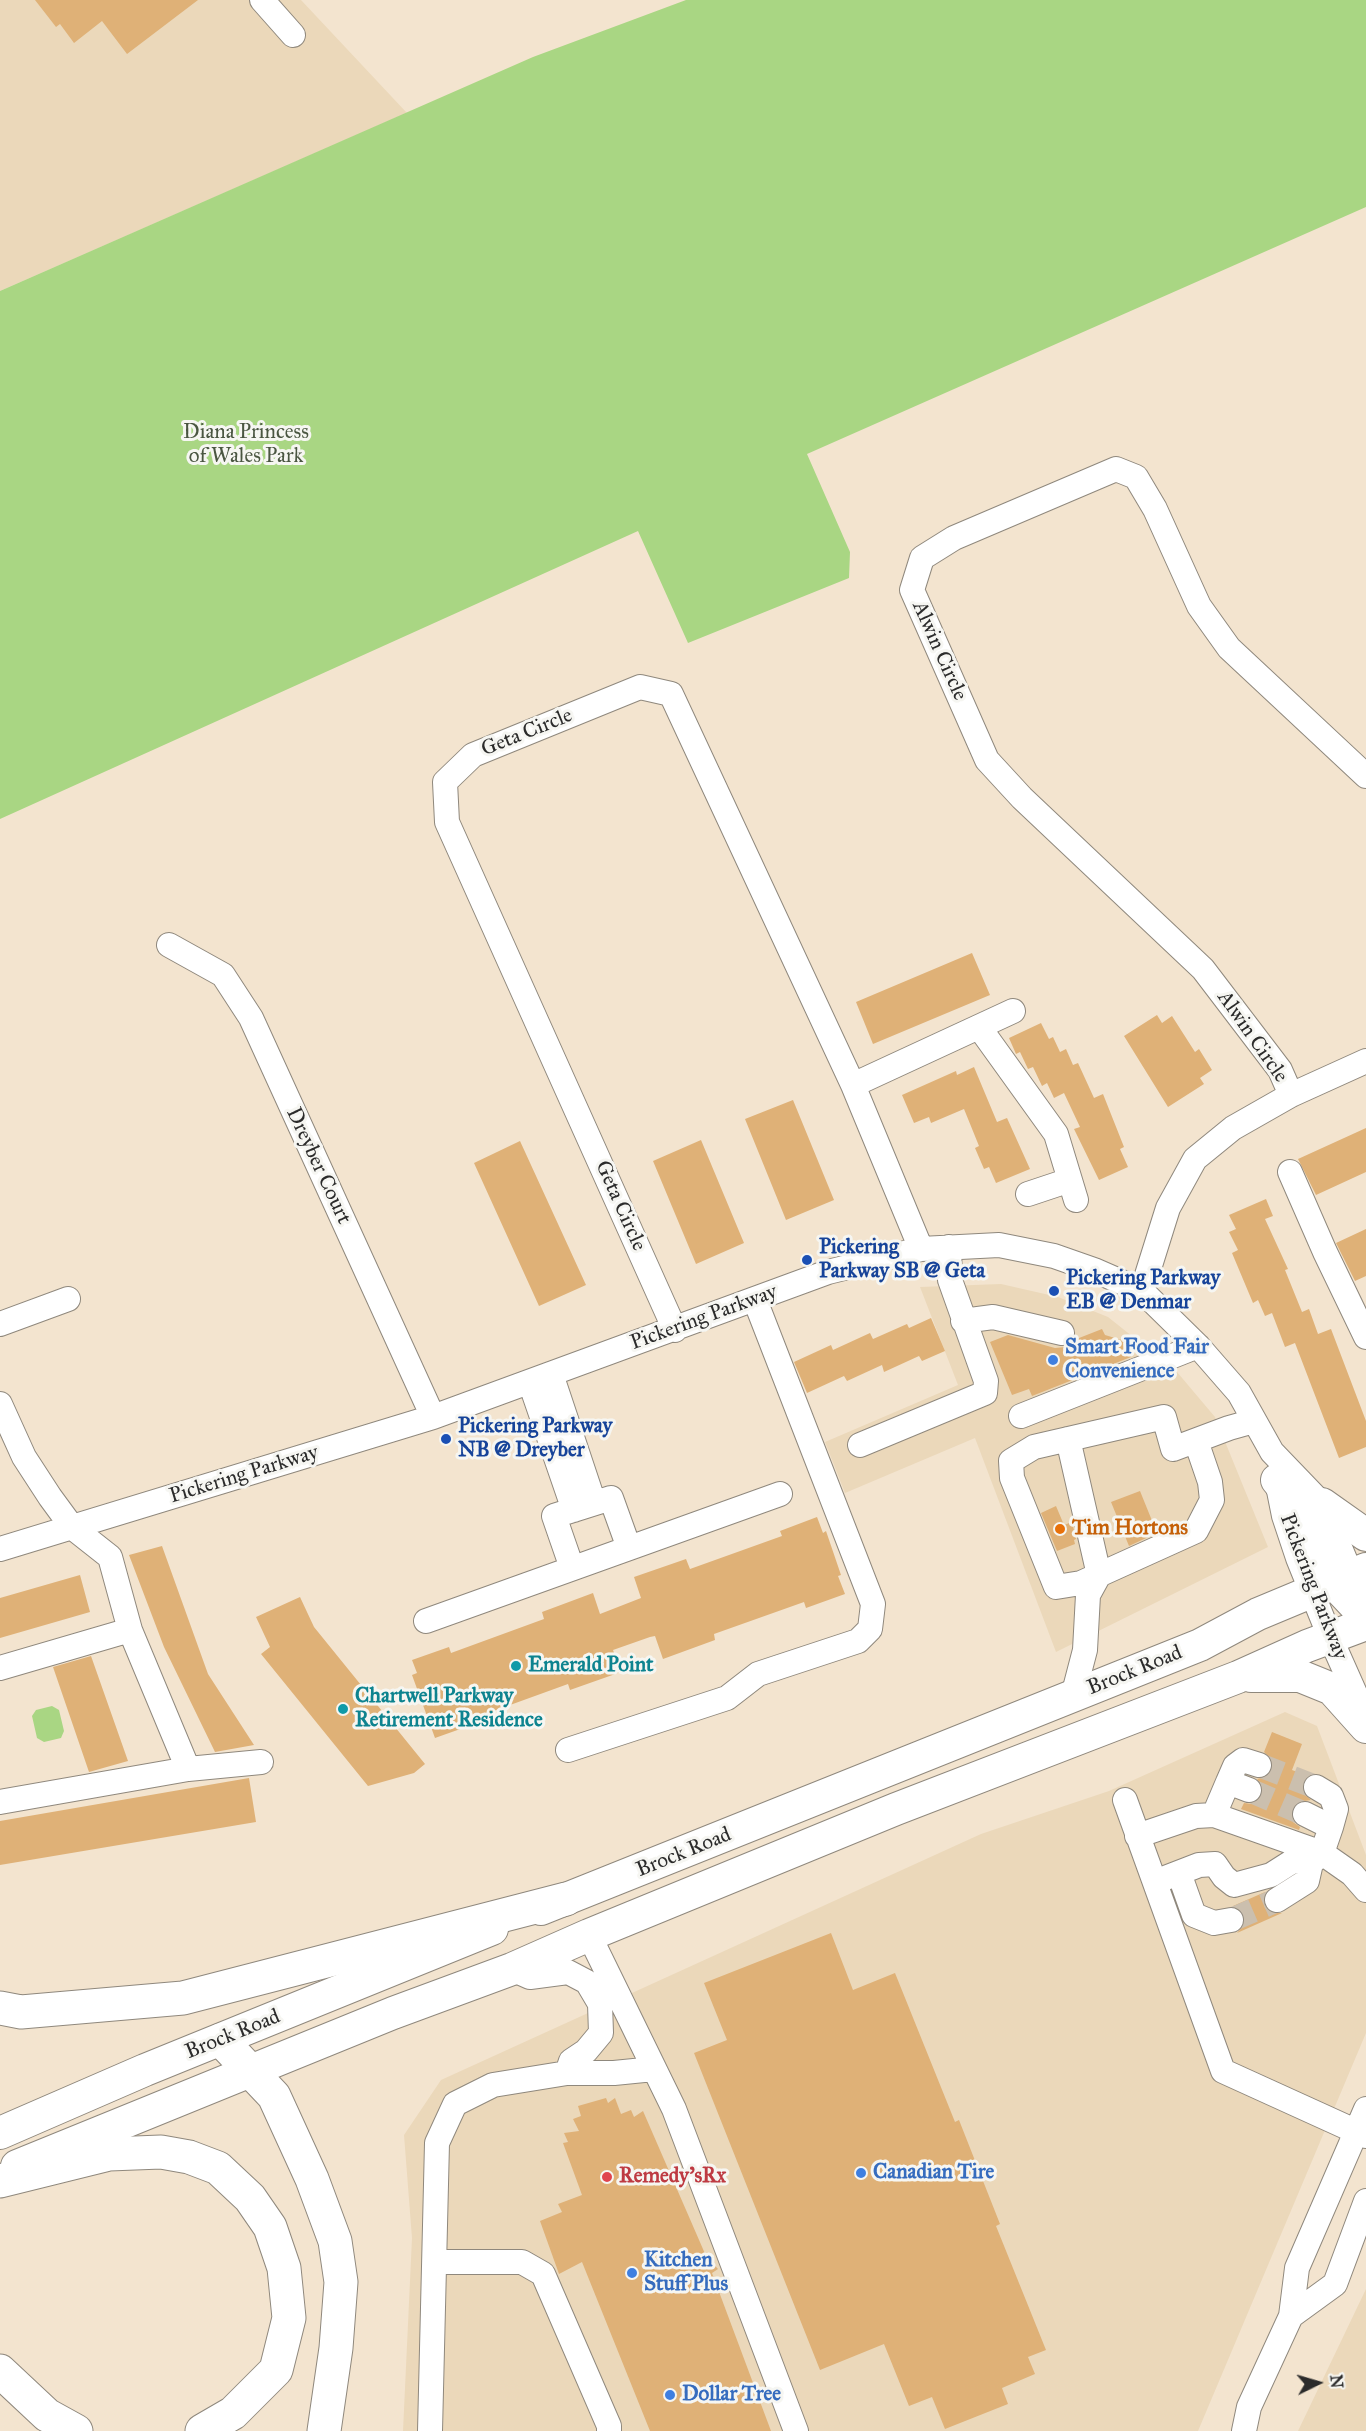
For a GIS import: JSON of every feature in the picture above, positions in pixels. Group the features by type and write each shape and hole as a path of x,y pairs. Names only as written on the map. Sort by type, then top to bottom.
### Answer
{"highway":[{"path":"0,2008 21,2012 183,1998 566,1899"},
{"path":"221,2040 274,2096 312,2179 335,2241 341,2282 336,2348 324,2431"},
{"path":"0,2181 109,2154 161,2152 189,2157 218,2168 250,2198 270,2228 284,2268 289,2318 276,2370 233,2413 202,2431"},
{"path":"0,2371 47,2415 76,2431"}],"main road":[{"path":"1274,1466 1366,1617"},
{"path":"1322,1504 1366,1535"},
{"name":"Brock Road","path":"0,2133 566,1899 1200,1645 1258,1614 1341,1579"},
{"name":"Brock Road","path":"0,2174 393,2013 512,1969 896,1809 1238,1677 1366,1624"},
{"path":"1238,1677 1300,1676 1332,1689 1366,1727"}],"street":[{"path":"262,0 293,35"},
{"name":"Alwin Circle","path":"1291,1095 1280,1070 1203,969 1022,798 987,760 912,590 922,558 954,538 1116,469 1136,477 1155,509 1199,606 1229,648 1366,776"},
{"name":"Geta Circle","path":"675,1330 447,822 445,782 473,755 640,687 670,694 852,1085 921,1249"},
{"name":"Dreyber Court","path":"169,945 223,975 251,1018 433,1417"},
{"path":"852,1085 1013,1011"},
{"path":"979,1027 1056,1134 1073,1190 1028,1194"},
{"path":"1142,1291 1168,1208 1195,1159 1233,1128 1291,1095 1366,1061"},
{"path":"1290,1172 1325,1252 1361,1312 1366,1337"},
{"name":"Pickering Parkway","path":"0,1549 433,1417 828,1272 921,1249 999,1245 1054,1256 1142,1291 1198,1346 1239,1393 1274,1466 1322,1504 1341,1579 1366,1610"},
{"path":"860,1445 985,1393 986,1381 950,1280 950,1247"},
{"path":"0,1324 69,1299"},
{"path":"568,1750 727,1698 758,1674 858,1641 870,1629 873,1604 755,1299"},
{"path":"963,1321 993,1317 1062,1333"},
{"path":"1021,1416 1198,1346"},
{"path":"540,1378 584,1506"},
{"path":"0,1404 24,1457 72,1527 110,1557 130,1630 188,1770"},
{"path":"1196,1441 1210,1482 1212,1500 1196,1531 1081,1583 1056,1587 1012,1478 1011,1461 1034,1447 1164,1417 1173,1449 1196,1441 1254,1421"},
{"path":"1068,1439 1099,1575 1088,1594 1085,1650 1073,1696"},
{"path":"426,1621 780,1494"},
{"path":"572,1568 554,1516 611,1498 629,1548"},
{"name":"Pickering Parkway","path":"1341,1579 1330,1637 1366,1719"},
{"path":"0,1668 130,1630"},
{"path":"1214,1815 1238,1786 1235,1766 1243,1760 1259,1765"},
{"path":"0,1802 188,1770 261,1762"},
{"path":"1277,1900 1307,1881 1331,1827 1336,1809 1331,1796 1316,1787"},
{"path":"1125,1800 1223,2071 1361,2134"},
{"path":"1305,1814 1331,1827"},
{"path":"1137,1836 1196,1816 1214,1815 1352,1874 1366,1890"},
{"path":"1155,1882 1199,1865 1215,1864 1234,1885 1271,1875 1293,1861 1316,1858"},
{"path":"1179,1873 1194,1915 1214,1923 1231,1920"},
{"path":"589,1935 674,2109 796,2431"},
{"path":"512,1969 530,1977 568,1972 587,1982 600,2004 601,2033 586,2051 571,2061 567,2073"},
{"path":"430,2431 437,2143 455,2104 492,2085 567,2073 614,2073 654,2069"},
{"path":"1244,2431 1249,2407 1291,2316 1297,2268 1361,2134 1366,2109"},
{"path":"1291,2316 1335,2284 1366,2202"},
{"path":"435,2262 522,2262 543,2274 609,2426 609,2431"}],"shaded area":[{"path":"0,0 301,0 407,113 0,291"},
{"path":"1001,1284 1058,1297 1108,1317 1177,1372 1215,1417 1268,1547 1056,1652 975,1438 845,1493 825,1442 958,1385 920,1287"},
{"path":"1285,1712 1317,1726 1366,1855 1366,1881 1354,1897 1366,1894 1366,2033 1198,2431 403,2431 412,2238 404,2135 441,2080 981,1834 1109,1791"},
{"path":"1366,2289 1366,2431 1298,2431"}],"green space":[{"name":"Diana Princess of Wales Park","path":"686,0 1366,0 1366,207 807,454 850,552 849,578 688,643 638,531 0,819 0,291 533,57"},
{"path":"52,1706 59,1710 64,1731 61,1738 44,1742 37,1738 32,1716 36,1710"}],"building":[{"path":"35,0 198,0 127,54 102,21 74,43 60,24 56,27"},
{"path":"972,953 990,995 873,1044 856,1002"},
{"path":"1157,1015 1162,1023 1172,1016 1195,1052 1199,1049 1212,1070 1200,1078 1204,1084 1168,1107 1124,1036"},
{"path":"1041,1023 1049,1039 1053,1037 1060,1052 1066,1049 1073,1065 1078,1063 1094,1098 1103,1094 1124,1147 1120,1149 1128,1167 1099,1180 1074,1129 1080,1127 1064,1093 1054,1098 1047,1083 1042,1086 1033,1067 1028,1069 1020,1052 1016,1054 1009,1038"},
{"path":"974,1067 997,1122 1007,1118 1030,1169 996,1183 989,1167 984,1169 975,1148 979,1146 964,1109 931,1123 929,1117 914,1123 902,1095 956,1071 957,1075"},
{"path":"793,1100 834,1200 786,1220 745,1119"},
{"path":"1366,1128 1366,1172 1316,1195 1298,1159"},
{"path":"701,1140 744,1243 696,1264 653,1161"},
{"path":"520,1141 586,1285 539,1306 474,1163"},
{"path":"1266,1199 1273,1216 1265,1219 1288,1269 1285,1270 1302,1312 1309,1309 1318,1334 1331,1329 1366,1421 1366,1447 1339,1458 1295,1343 1285,1347 1272,1313 1265,1316 1258,1300 1253,1303 1232,1253 1238,1250 1229,1232 1236,1229 1229,1215"},
{"path":"1366,1229 1366,1276 1355,1281 1336,1243"},
{"path":"931,1318 945,1351 922,1361 919,1356 884,1372 882,1365 847,1381 844,1376 807,1393 794,1362 831,1345 833,1350 870,1333 873,1339 907,1324 909,1328"},
{"path":"1102,1329 1105,1335 1125,1341 1131,1357 1032,1396 1029,1389 1012,1395 990,1342 1008,1335 1055,1348 1066,1347 1074,1340"},
{"path":"1140,1491 1157,1533 1129,1546 1111,1502"},
{"path":"1056,1506 1064,1525 1072,1522 1076,1539 1075,1544 1057,1551 1041,1513"},
{"path":"817,1517 823,1533 826,1531 845,1594 806,1608 804,1602 714,1634 715,1640 663,1659 655,1636 650,1637 613,1650 621,1672 570,1690 568,1684 477,1717 480,1722 435,1738 412,1675 417,1673 412,1660 449,1647 451,1653 544,1619 542,1612 593,1593 600,1614 641,1598 634,1577 686,1559 690,1569 782,1536 780,1531"},
{"path":"162,1546 208,1674 254,1745 215,1752 164,1647 129,1555"},
{"path":"80,1575 90,1612 0,1638 0,1598"},
{"name":"Chartwell Parkway Retirement Residence","path":"300,1597 314,1627 425,1764 414,1773 368,1786 261,1654 270,1647 256,1617"},
{"path":"91,1656 128,1761 89,1772 53,1667"},
{"path":"1272,1732 1302,1744 1292,1770 1308,1776 1302,1787 1304,1794 1311,1800 1298,1802 1292,1808 1293,1822 1300,1827 1299,1830 1241,1809 1244,1803 1252,1804 1258,1801 1263,1788 1257,1779 1268,1776 1272,1770 1273,1761 1264,1752"},
{"path":"249,1778 256,1822 0,1865 0,1821"},
{"path":"1265,1892 1263,1900 1265,1908 1271,1913 1282,1913 1237,1933 1244,1925 1245,1918 1241,1910 1233,1906"},
{"name":"Canadian Tire","path":"831,1933 853,1990 895,1973 955,2122 959,2120 1000,2224 996,2226 1046,2350 1028,2357 1035,2374 1002,2388 1008,2404 945,2429 932,2397 909,2406 884,2344 820,2370 694,2053 727,2040 704,1983"},
{"path":"606,2098 608,2103 615,2098 621,2114 631,2110 634,2117 643,2111 706,2256 718,2269 712,2273 771,2431 650,2431 582,2262 559,2274 540,2221 562,2212 558,2204 582,2195 563,2143 568,2142 564,2133 579,2131 573,2119 581,2116 578,2106"}],"tunnel":[{"path":"1259,1765 1316,1787"},
{"path":"1249,1790 1305,1814"},
{"path":"1231,1920 1277,1900"}],"place":[{"name":"Pickering Parkway SB @ Geta","path":"807,1260"},
{"name":"Pickering Parkway EB @ Denmar","path":"1054,1291"},
{"name":"Smart Food Fair Convenience","path":"1053,1360"},
{"name":"Pickering Parkway NB @ Dreyber","path":"446,1439"},
{"name":"Tim Hortons","path":"1060,1529"},
{"name":"Emerald Point","path":"516,1666"},
{"name":"Chartwell Parkway Retirement Residence","path":"343,1709"},
{"name":"Canadian Tire","path":"861,2173"},
{"name":"Remedy'sRx","path":"607,2177"},
{"name":"Kitchen Stuff Plus","path":"632,2273"},
{"name":"Dollar Tree","path":"670,2395"}]}
